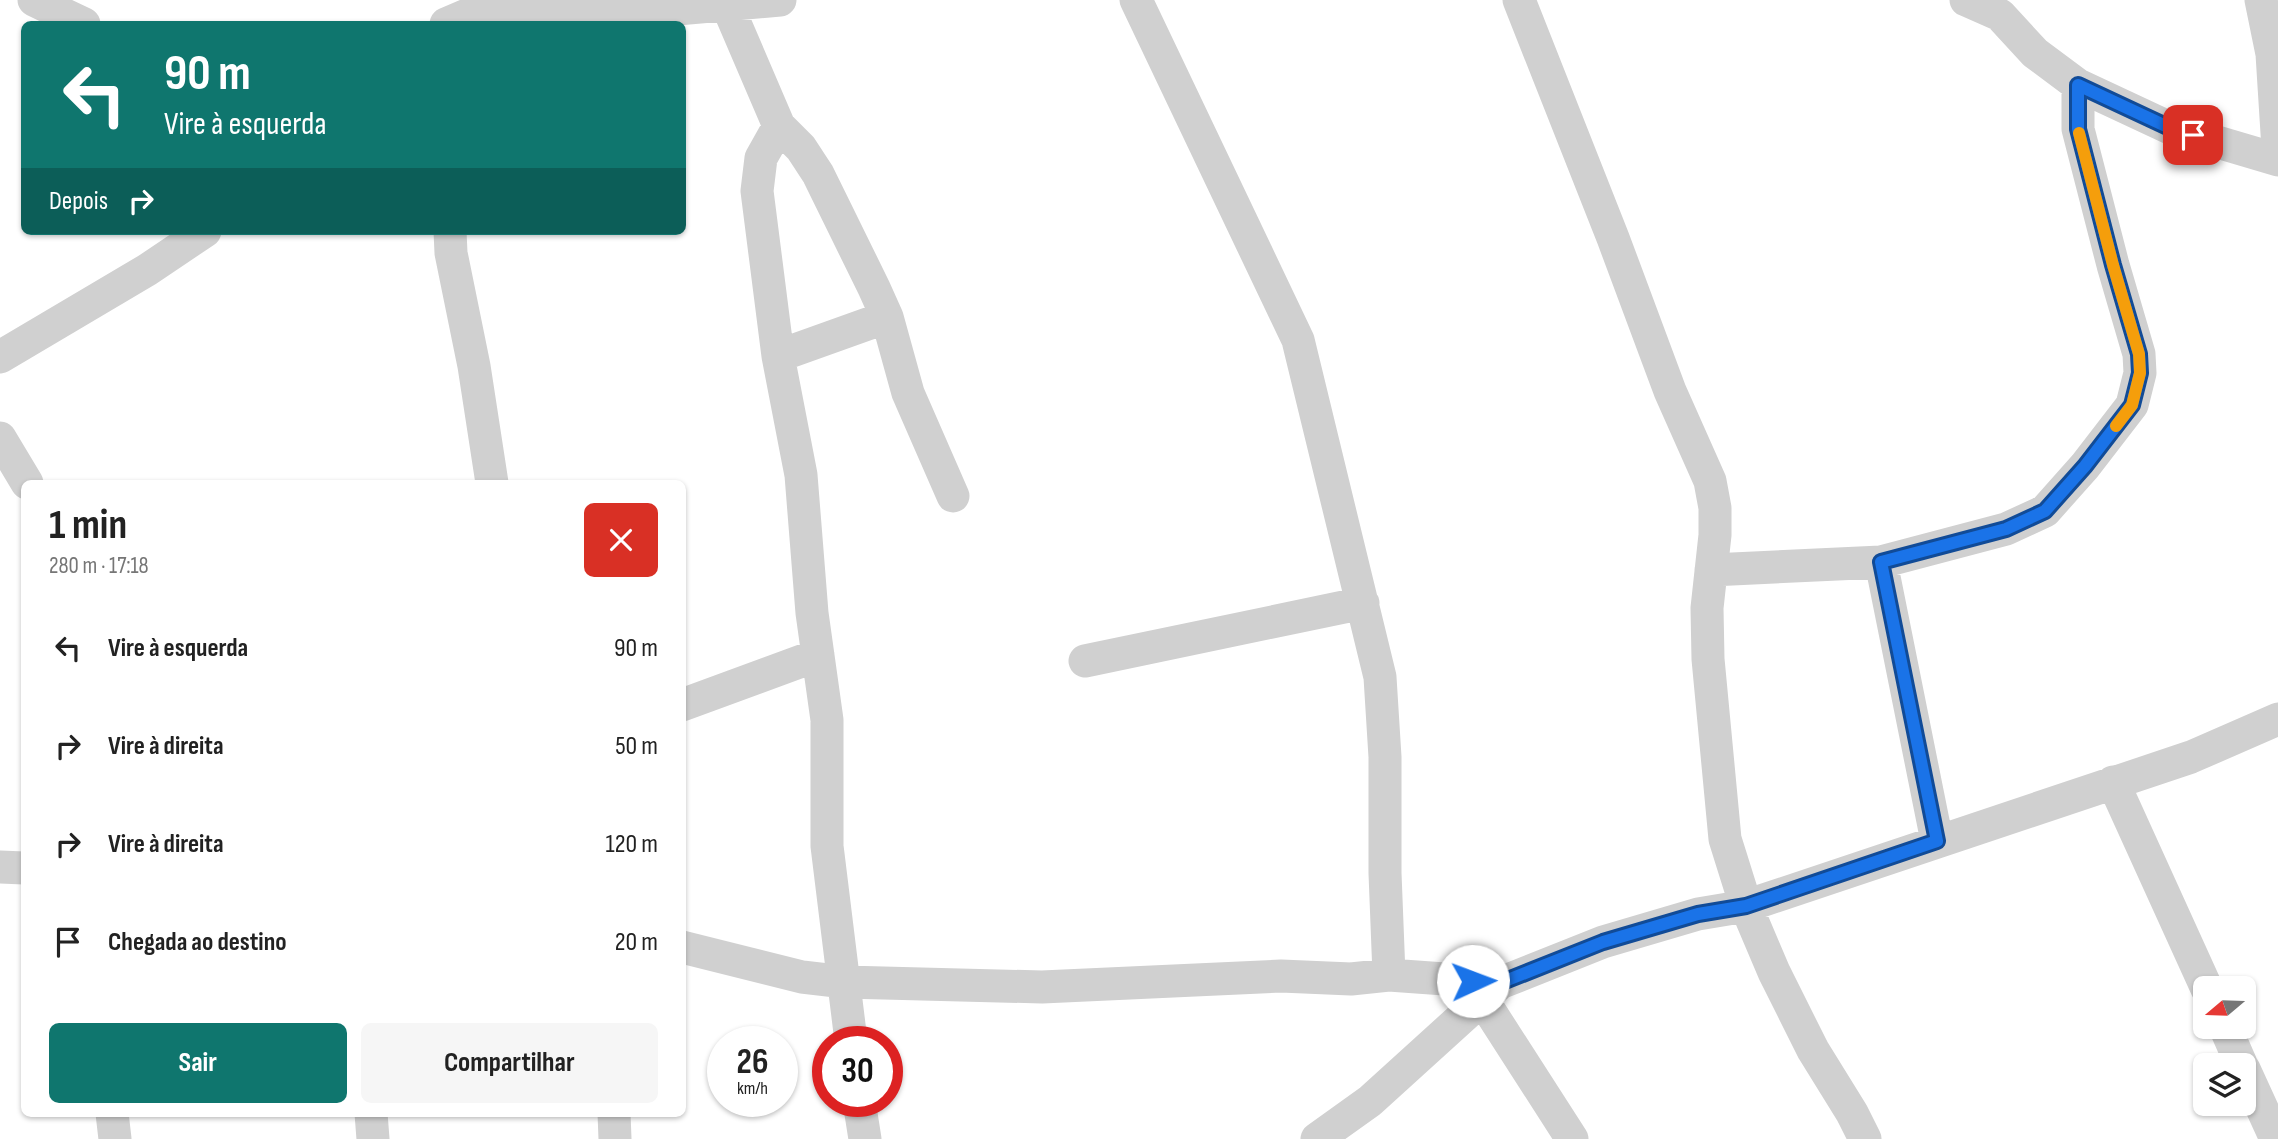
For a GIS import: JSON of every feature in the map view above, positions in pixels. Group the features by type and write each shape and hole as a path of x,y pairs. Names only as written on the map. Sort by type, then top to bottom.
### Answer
{"street":[{"path":"34,0 78,21"},
{"path":"452,21 486,4 537,16 643,12 726,2 780,0"},
{"path":"1136,0 1298,341 1380,677 1385,757 1385,873 1389,975"},
{"path":"1519,0 1609,226 1670,391 1710,481 1715,508 1715,535 1707,608 1708,659 1725,839 1746,906 1774,972 1813,1051 1852,1112 1865,1139"},
{"path":"1966,0 1999,7 2035,53 2078,85 2170,128 2278,160"},
{"path":"2261,0 2272,54 2278,149"},
{"path":"726,2 779,126 801,148 818,174 887,317 908,393 953,496"},
{"path":"1711,570 1881,562 2006,529 2045,511 2085,466 2132,405 2140,373 2139,354 2078,129 2078,85"},
{"path":"779,126 761,158 757,191 778,356 801,475 812,613 827,720 827,846 849,1026"},
{"path":"0,357 147,270 199,235"},
{"path":"450,235 451,253 474,366 492,480"},
{"path":"778,356 887,317"},
{"path":"0,438 25,480"},
{"path":"1881,562 1937,841"},
{"path":"1085,661 1363,603"},
{"path":"686,704 818,655"},
{"path":"1317,1139 1370,1101 1491,991 1603,942 1698,914 1746,906 2191,757 2278,719"},
{"path":"2113,782 2201,976"},
{"path":"0,867 21,868"},
{"path":"686,948 802,977 845,982 1042,988 1281,976 1351,979 1389,975 1491,991"},
{"path":"1491,991 1572,1139"},
{"path":"2256,1095 2276,1139"},
{"path":"112,1117 115,1139"},
{"path":"371,1117 373,1139"},
{"path":"614,1117 615,1139"},
{"path":"862,1117 865,1139"}],"slow traffic":[{"path":"2079,133 2139,354 2140,373 2132,405 2116,426"}],"route":[{"path":"1473,981 1500,983 1603,942 1698,914 1746,906 1937,841 1881,562 2006,529 2045,511 2085,466 2132,405 2140,373 2139,354 2078,129 2078,85 2170,128 2193,135"}]}
